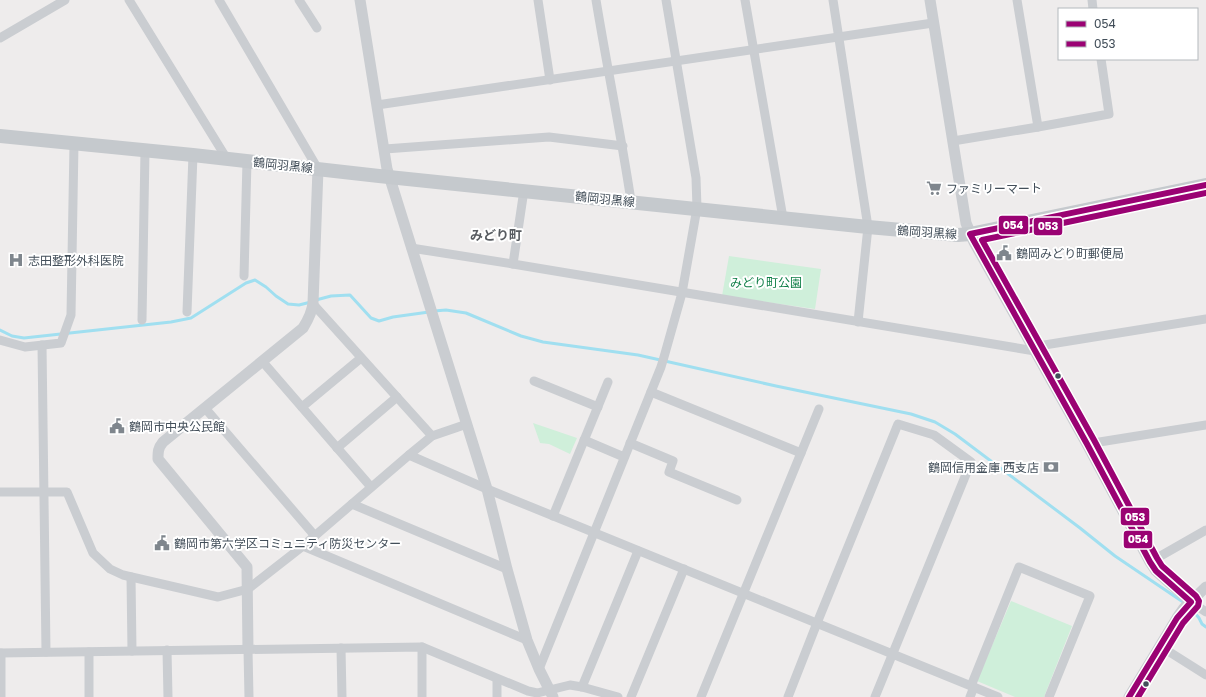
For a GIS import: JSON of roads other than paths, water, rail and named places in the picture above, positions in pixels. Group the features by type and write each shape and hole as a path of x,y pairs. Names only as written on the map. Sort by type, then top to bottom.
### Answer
{"main road":[{"name":"鶴岡羽黒線","path":"0,136 193,155 868,227 958,235 970,234 1206,185"}],"street":[{"path":"129,0 227,159"},
{"path":"220,0 318,169 313,300 312,312 308,321 302,328 163,442 159,447 158,453 158,459 247,567 249,697"},
{"path":"299,0 317,28"},
{"path":"360,0 390,177 487,489 527,640 551,694"},
{"path":"538,0 550,80"},
{"path":"596,0 608,72 623,146 631,201"},
{"path":"539,669 593,532 651,392 664,357 682,293 697,208 696,178 666,0"},
{"path":"745,0 783,218"},
{"path":"833,0 868,227 858,322"},
{"path":"930,0 966,223 970,234 1087,444 1150,562 1156,571 1191,602 1206,612"},
{"path":"1017,0 1038,127"},
{"path":"0,38 60,1"},
{"path":"377,105 933,23"},
{"path":"953,141 1109,114 1100,60"},
{"path":"385,149 549,137 623,146"},
{"path":"0,340 25,347 61,343 62,341 71,315 74,144"},
{"path":"142,320 145,151"},
{"path":"187,312 193,155"},
{"path":"244,276 247,161"},
{"path":"513,264 524,190"},
{"path":"411,248 858,322 1033,349 1206,319"},
{"path":"313,300 361,358 432,436"},
{"path":"42,345 46,652"},
{"path":"302,408 361,358"},
{"path":"262,361 371,487"},
{"path":"534,381 598,407"},
{"path":"553,516 608,382"},
{"path":"651,392 801,452"},
{"path":"337,448 397,397"},
{"path":"205,408 315,536"},
{"path":"701,697 819,409"},
{"path":"0,492 67,492 93,553 110,569 123,575 218,597 248,589 303,546 432,436 467,424"},
{"path":"788,697 898,424 934,435 971,462 875,697"},
{"path":"1087,444 1206,425"},
{"path":"584,440 624,457"},
{"path":"630,443 673,461 669,472 737,500"},
{"path":"408,455 638,551 998,697"},
{"path":"352,504 508,569"},
{"path":"1150,562 1206,530"},
{"path":"303,546 527,640"},
{"path":"582,687 638,551"},
{"path":"970,697 972,686 1019,567 1090,596 1049,697"},
{"path":"631,697 684,569"},
{"path":"132,577 132,651"},
{"path":"1129,697 1177,618 1206,587"},
{"path":"1160,646 1206,675"},
{"path":"1,697 0,653 422,647 528,691 551,694 570,686 582,687 618,697"},
{"path":"422,647 422,697"},
{"path":"341,648 342,697"},
{"path":"168,650 168,697"},
{"path":"88,652 89,697"},
{"path":"497,679 497,697"}],"waterway":[{"path":"0,330 12,336 24,338 171,322 191,318 246,283 255,280 288,304 299,305 311,302"},
{"path":"316,300 331,296 350,295 371,318 379,321 393,317 429,312"},
{"path":"434,311 446,310 466,313 521,336 543,342 638,355 911,414 935,422 955,434 1115,556 1183,602 1194,612 1202,624 1206,627"}],"place":[{"name":"ファミリーマート","path":"934,188"},
{"name":"鶴岡みどり町郵便局","path":"1004,253"},
{"name":"志田整形外科医院","path":"16,260"},
{"name":"鶴岡市中央公民館","path":"117,426"},
{"name":"鶴岡信用金庫 西支店","path":"1051,467"},
{"name":"鶴岡市第六学区コミュニティ防災センター","path":"162,543"}],"district":[{"name":"みどり町","path":"496,235"}],"park label":[{"name":"みどり町公園","path":"766,282"}]}
